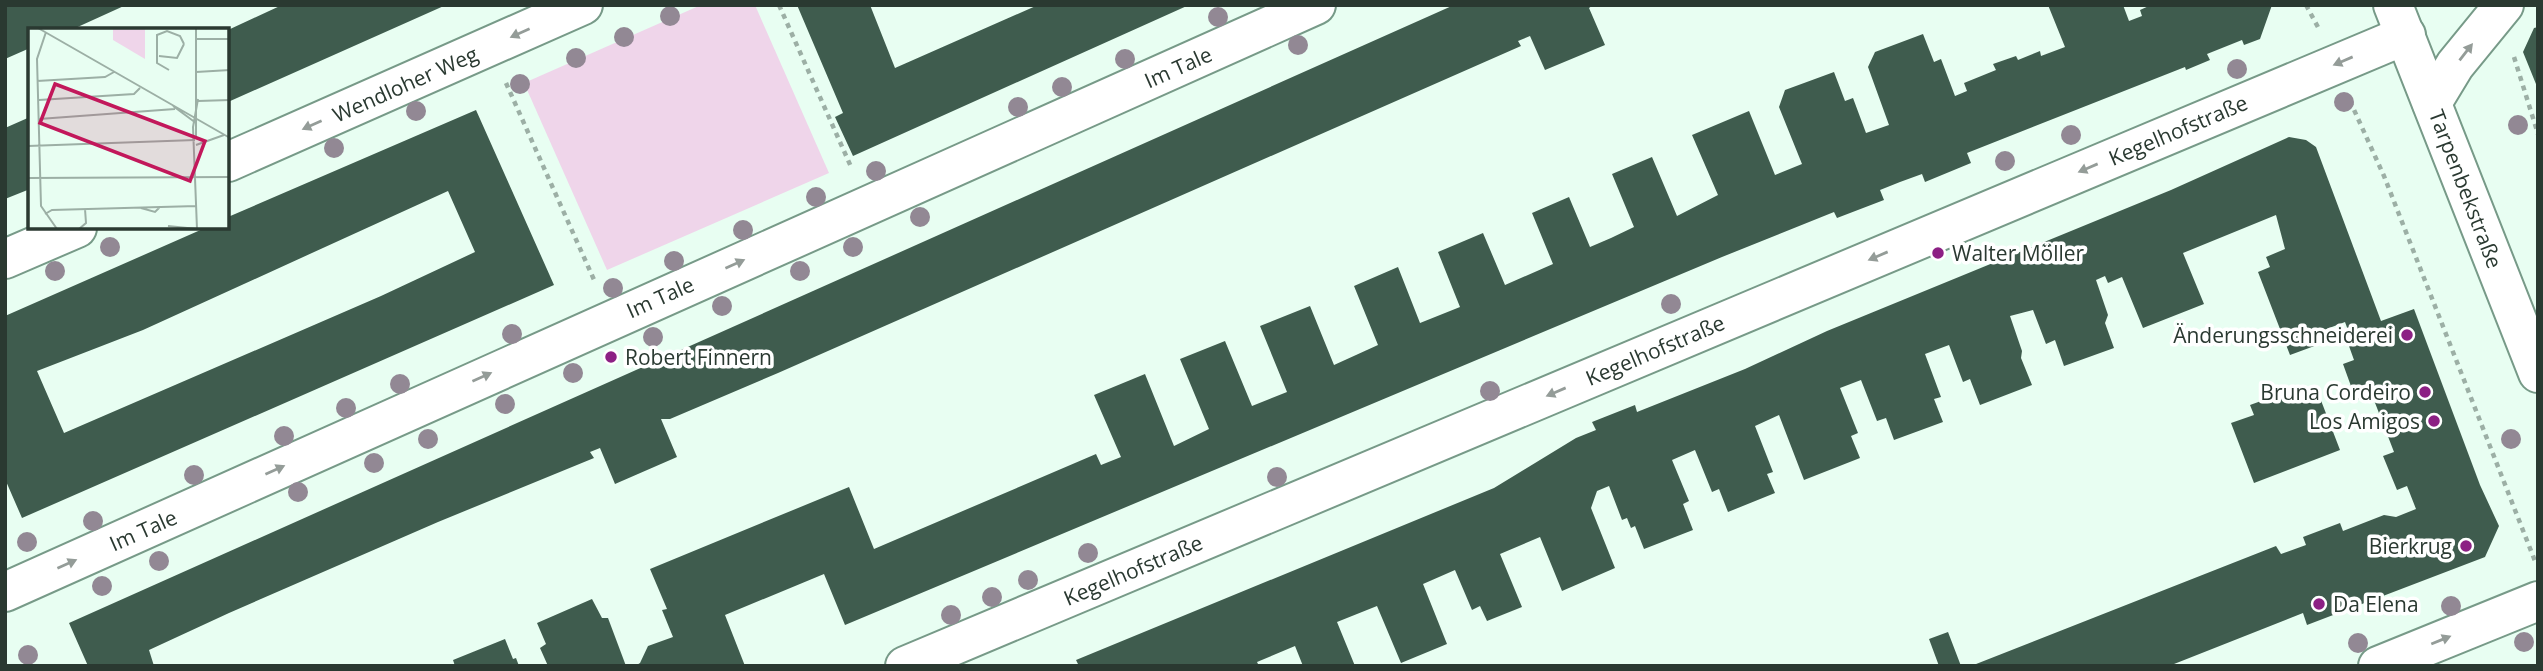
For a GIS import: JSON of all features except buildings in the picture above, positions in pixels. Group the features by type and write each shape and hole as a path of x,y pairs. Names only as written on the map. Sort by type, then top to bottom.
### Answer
{"street":[{"name":"Wendloher Weg","path":"229,162 583,5"},
{"name":"Im Tale","path":"5,592 1316,5"},
{"path":"2432,103 2455,65 2504,5"},
{"name":"Tarpenbekstraße","path":"2399,20 2538,373"},
{"name":"Kegelhofstraße","path":"905,666 2399,20"},
{"path":"5,259 75,229"},
{"path":"2378,666 2537,583"}],"path":[{"path":"779,5 868,205"},
{"path":"2306,5 2322,34"},
{"path":"490,47 611,319"},
{"path":"2512,50 2538,134"},
{"path":"2346,92 2389,188 2537,583"}],"shaded area":[{"path":"701,5 755,5 829,173 607,270 524,83"}],"place":[{"name":"Walter Möller","path":"1938,253"},
{"name":"Änderungsschneiderei","path":"2407,335"},
{"name":"Robert Finnern","path":"611,357"},
{"name":"Bruna Cordeiro","path":"2425,392"},
{"name":"Los Amigos","path":"2434,421"},
{"name":"Bierkrug","path":"2466,546"},
{"name":"Da Elena","path":"2319,604"}]}
